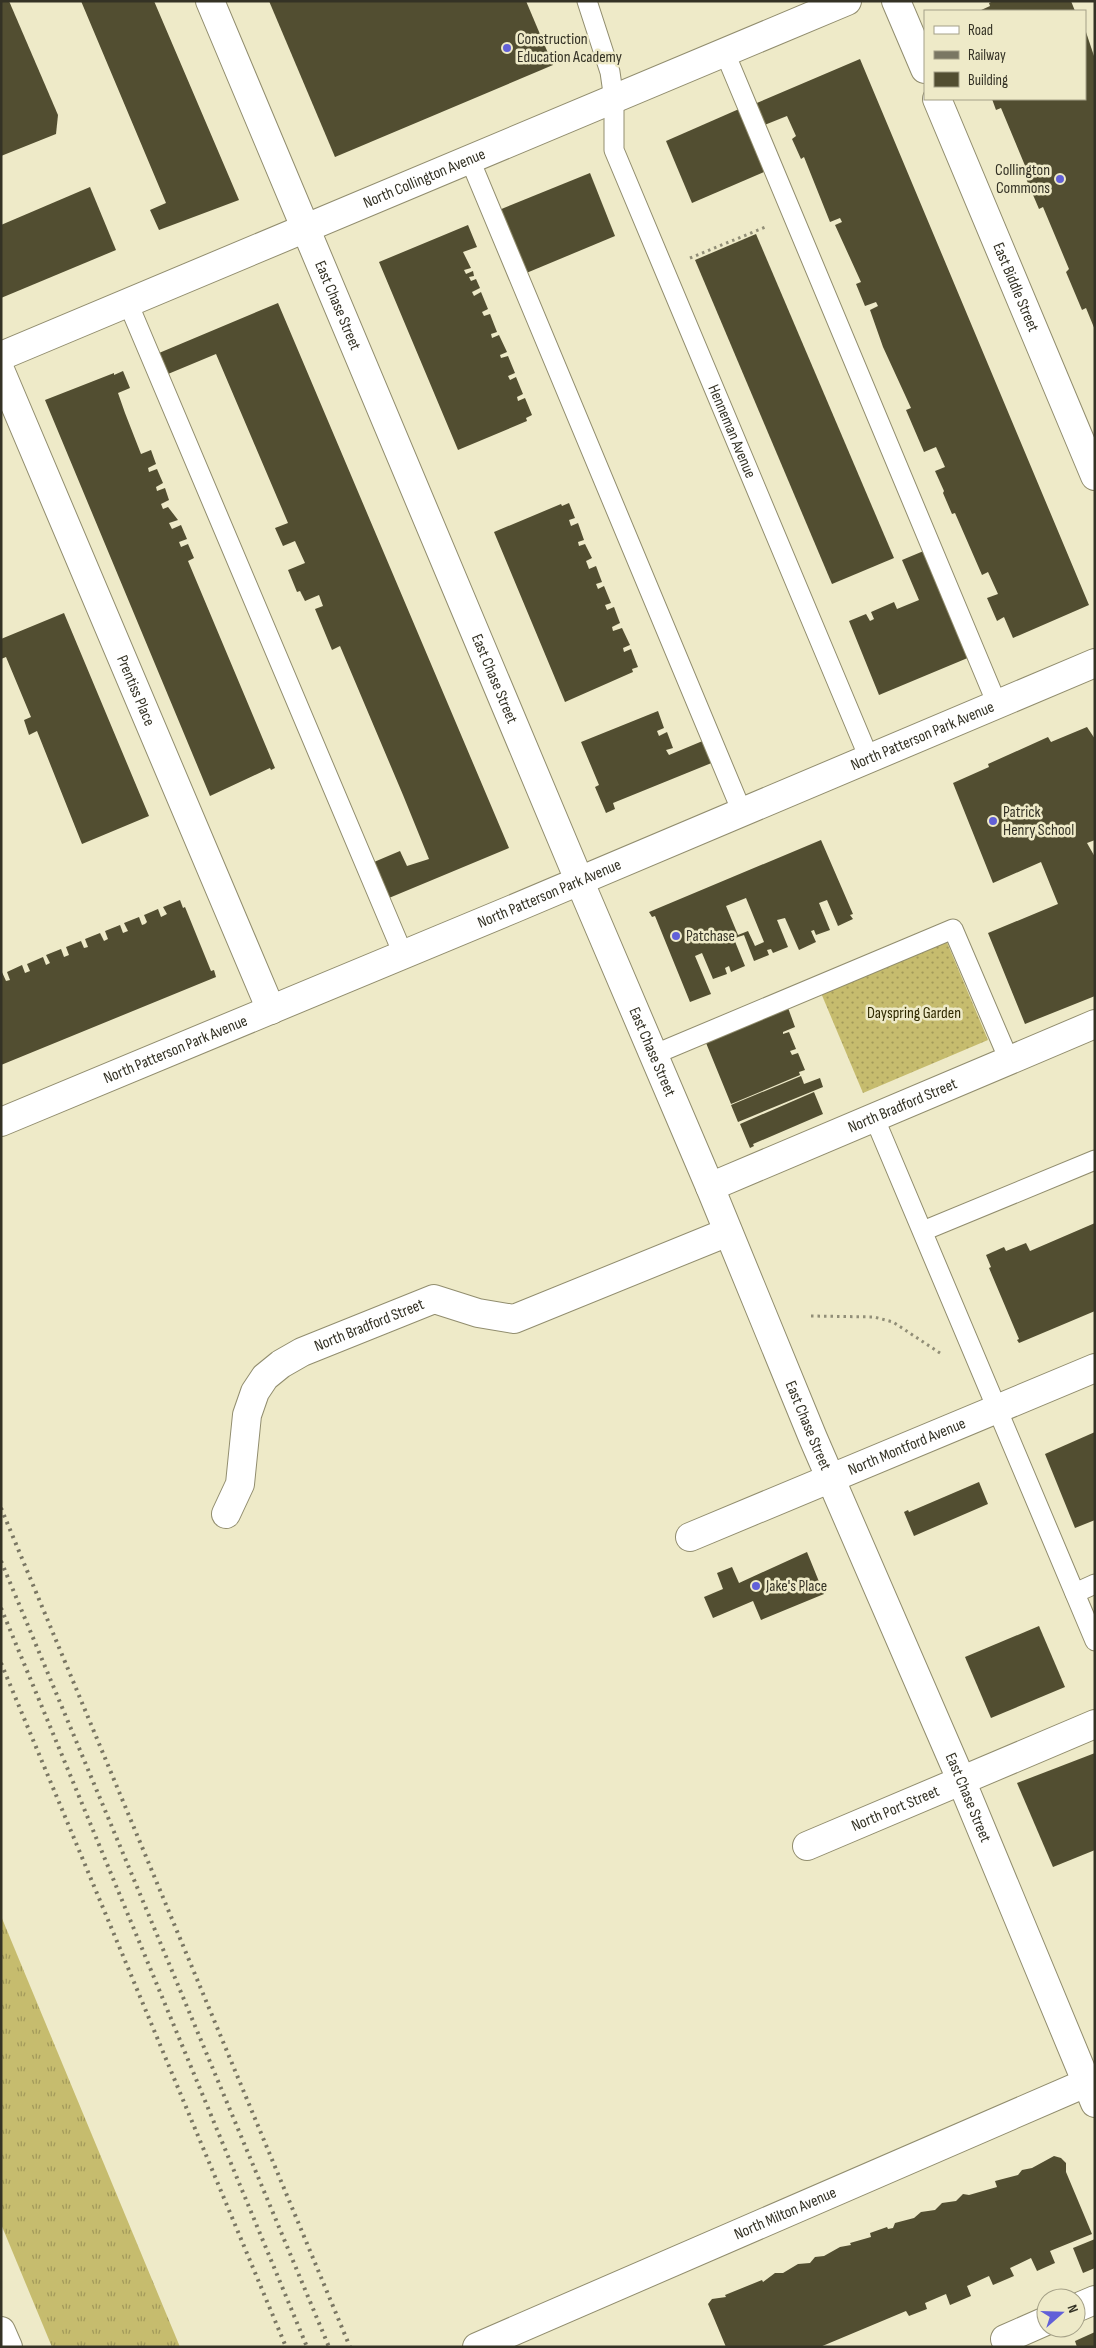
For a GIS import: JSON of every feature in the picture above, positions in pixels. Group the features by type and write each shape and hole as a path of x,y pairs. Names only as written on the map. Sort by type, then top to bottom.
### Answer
{"street":[{"name":"East Chase Street","path":"210,1 578,880 710,1187 830,1479 962,1782 1092,2089"},
{"name":"North Collington Avenue","path":"1,356 848,1"},
{"path":"896,1 924,67"},
{"name":"East Biddle Street","path":"937,100 1095,476"},
{"name":"Prentiss Place","path":"1,372 271,1010"},
{"name":"North Patterson Park Avenue","path":"1,1122 1095,663"},
{"name":"North Bradford Street","path":"710,1187 1095,1024"},
{"name":"North Bradford Street","path":"226,1514 240,1484 247,1415 255,1392 265,1377 281,1364 302,1352 434,1299 478,1313 514,1319 728,1232"},
{"name":"North Montford Avenue","path":"690,1537 1095,1368"},
{"name":"North Port Street","path":"808,1846 1095,1724"},
{"name":"North Milton Avenue","path":"477,2347 1092,2089"},
{"path":"1007,2343 1036,2327"},
{"path":"1,2331 8,2347"}],"lane":[{"name":"Henneman Avenue","path":"587,1 610,72 614,100 614,150 869,758"},
{"path":"725,53 997,704"},
{"path":"470,160 742,812"},
{"path":"128,303 403,954"},
{"path":"653,1054 953,929 1009,1060"},
{"path":"874,1117 1095,1640"},
{"path":"923,1231 1095,1160"},
{"path":"1075,1592 1095,1584"}],"path":[{"path":"688,259 793,215"},
{"path":"811,1316 874,1317 893,1322 926,1346 950,1359"}],"green space":[{"name":"Dayspring Garden","path":"946,940 988,1040 863,1093 821,993"},
{"path":"1,1916 180,2347 52,2347 1,2224"}],"building":[{"path":"1,1 9,1 58,115 56,134 1,156"},
{"path":"81,1 154,1 239,200 159,230 150,210 166,203"},
{"path":"269,1 526,1 553,65 335,157"},
{"path":"993,1 1071,1 1075,10 981,10 990,6 989,3"},
{"name":"Collington Commons","path":"1086,32 1095,59 1095,330 1086,308 1082,310 1066,272 1069,269 1043,207 1039,209 1022,169 1026,168 1001,108 996,110 992,100 1086,100"},
{"path":"860,59 1089,605 1013,638 1004,617 997,621 987,598 998,594 988,572 982,575 955,513 952,514 943,493 944,491 935,471 945,467 936,447 924,452 906,410 911,408 883,347 870,310 878,306 876,302 865,306 856,284 861,282 835,225 842,222 840,218 830,222 804,157 801,159 792,139 796,136 787,116 762,126 752,105"},
{"path":"739,109 764,172 692,203 666,141"},
{"path":"590,173 615,236 524,274 499,210"},
{"path":"90,187 116,250 1,298 1,225"},
{"path":"468,225 477,247 463,252 471,268 464,270 466,274 473,271 474,276 469,277 471,281 476,279 480,288 472,292 474,296 481,292 488,309 482,312 484,316 490,314 497,332 491,334 492,338 499,335 507,352 500,355 501,358 508,356 515,373 508,376 510,380 516,377 523,394 517,397 518,401 525,398 532,415 526,418 527,421 458,450 379,262"},
{"path":"756,234 894,558 832,584 695,260"},
{"path":"278,303 509,848 389,898 374,862 400,851 407,866 429,859 340,646 332,650 315,609 323,606 319,595 305,601 300,591 297,592 288,570 305,563 295,541 283,546 275,528 288,523 216,354 168,374 159,353"},
{"path":"123,371 130,388 118,393 125,413 141,454 151,450 156,464 148,468 149,472 157,469 163,483 156,487 157,491 165,488 169,500 161,504 163,509 168,507 178,520 169,523 172,529 181,525 187,539 179,542 181,547 188,544 194,558 188,561 275,768 271,770 270,768 210,796 45,400"},
{"path":"569,503 575,518 569,520 571,526 578,523 584,540 578,542 579,546 585,544 592,558 586,561 589,569 596,566 602,582 596,584 598,589 604,586 611,603 605,605 607,610 614,607 620,623 612,627 613,631 622,628 630,645 623,648 624,652 631,649 638,667 632,669 633,672 565,702 494,532 561,504 562,506"},
{"path":"926,550 970,657 879,695 849,621 866,614 870,621 874,619 871,612 894,602 897,609 919,600 902,560"},
{"path":"64,613 149,816 82,844 37,731 29,735 24,720 31,717 6,657 1,659 1,639"},
{"path":"658,711 664,728 657,731 659,736 667,732 673,748 666,750 669,755 705,740 714,762 613,803 615,809 606,813 595,787 599,785 581,742"},
{"path":"1087,727 1095,739 1095,840 1087,843 1095,857 1095,996 1025,1024 988,933 1058,904 1041,862 993,883 953,783 989,767 988,764 1048,737 1051,742"},
{"path":"821,840 853,914 850,915 853,919 838,926 827,900 819,903 830,930 816,935 814,930 811,931 816,942 799,950 785,918 777,920 788,947 773,953 771,949 767,950 769,955 754,961 744,935 738,937 734,939 745,966 731,972 729,966 725,968 727,974 713,979 702,953 695,956 711,994 690,1002 655,916 652,917 649,912","holes":["746,898 764,942 755,946 748,931 738,935 726,906"]},
{"path":"180,900 183,908 185,907 211,971 214,970 216,977 1,1065 1,970 6,981 10,980 7,972 22,965 25,973 30,971 27,964 43,957 46,965 50,963 46,955 61,949 64,957 69,955 66,947 81,941 84,948 88,947 85,939 100,933 104,941 108,939 105,931 120,925 123,933 128,931 124,923 139,917 142,925 145,924 147,922 144,915 158,909 161,917 167,914 163,907"},
{"path":"787,1005 795,1027 783,1032 783,1034 789,1032 796,1049 790,1051 792,1055 798,1053 805,1070 799,1072 800,1075 731,1104 704,1038"},
{"path":"801,1076 804,1084 820,1078 823,1087 738,1122 731,1105"},
{"path":"814,1092 823,1114 753,1144 754,1146 750,1148 740,1124"},
{"path":"1095,1223 1095,1311 1019,1343 989,1268 991,1267 986,1255 1004,1247 1006,1251 1026,1243 1030,1251"},
{"path":"1095,1432 1095,1520 1075,1528 1045,1454"},
{"path":"979,1482 988,1504 914,1536 904,1512 908,1510 909,1512"},
{"name":"Jake's Place","path":"807,1552 824,1594 761,1620 753,1601 713,1618 704,1597 723,1589 717,1573 732,1567 739,1583"},
{"path":"1039,1626 1065,1687 991,1718 965,1657"},
{"path":"1095,1753 1095,1850 1053,1867 1017,1783"},
{"path":"1054,2156 1061,2158 1066,2163 1066,2172 1092,2234 1050,2251 1055,2263 1037,2271 1031,2258 1010,2268 1014,2276 993,2285 989,2276 967,2286 971,2296 950,2305 946,2294 925,2303 927,2309 909,2316 906,2311 820,2347 726,2347 708,2304 712,2299 726,2297 725,2295 762,2280 763,2282 775,2273 783,2273 798,2264 810,2263 815,2257 824,2256 840,2247 871,2237 870,2233 887,2227 888,2229 893,2228 895,2223 914,2218 921,2212 935,2210 942,2203 956,2201 963,2194 969,2195 997,2187 995,2181 1018,2175 1022,2170 1032,2168"},
{"path":"1095,2239 1095,2268 1083,2273 1073,2248"},
{"path":"1095,2332 1095,2347 1077,2347 1075,2341 1086,2338 1086,2336"}],"railway":[{"path":"1,1508 350,2347"},
{"path":"1,1561 329,2347"},
{"path":"1,1608 307,2347"},
{"path":"1,1663 286,2347"}],"place":[{"name":"Construction Education Academy","path":"507,48"},
{"name":"Collington Commons","path":"1060,179"},
{"name":"Patrick Henry School","path":"993,821"},
{"name":"Patchase","path":"676,936"},
{"name":"Jake's Place","path":"756,1586"}]}
